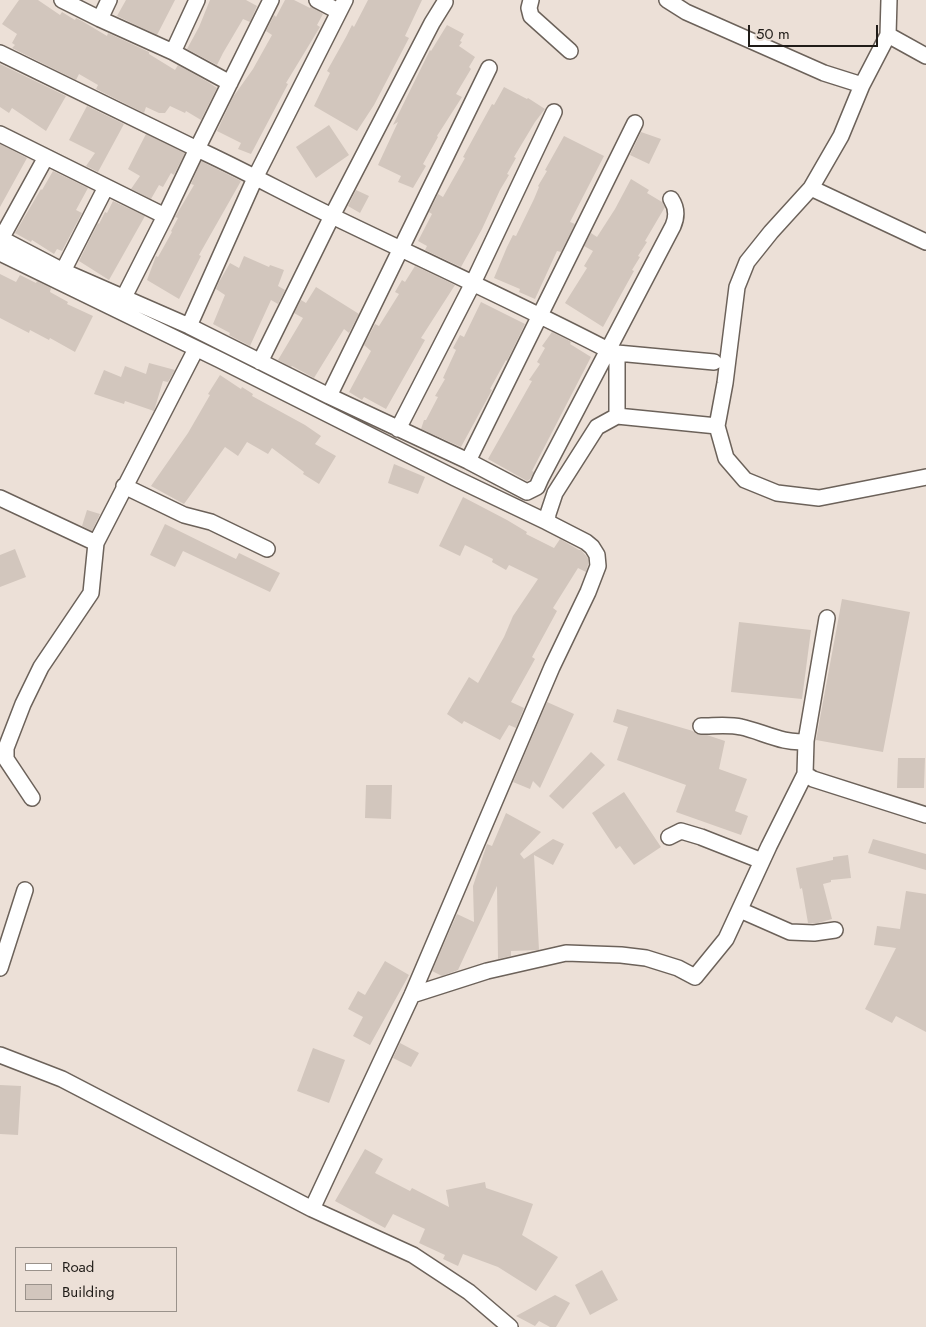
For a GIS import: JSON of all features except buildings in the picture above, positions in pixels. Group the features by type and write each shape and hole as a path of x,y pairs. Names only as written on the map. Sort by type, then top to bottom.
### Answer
{"street":[{"path":"62,0 100,20 173,52 230,83"},
{"path":"100,20 109,0"},
{"path":"173,52 197,0"},
{"path":"124,297 166,216 271,0"},
{"path":"189,326 256,176 341,6 317,0"},
{"path":"530,0 531,16 570,51"},
{"path":"667,0 686,12 815,69 862,85"},
{"path":"888,0 888,35 862,85 841,136 810,188 747,262 737,287 718,426 726,458 745,480 777,494 819,498 926,477"},
{"path":"260,362 332,216 432,23 445,2"},
{"path":"888,35 926,56"},
{"path":"0,53 256,176 332,216 541,315 612,352 714,362"},
{"path":"329,396 489,68"},
{"path":"398,429 473,283 554,112"},
{"path":"468,461 635,124"},
{"path":"0,134 166,216"},
{"path":"0,243 46,157"},
{"path":"63,271 106,187"},
{"path":"810,188 926,242"},
{"path":"0,243 189,326 329,396 468,461 527,492 532,490 541,478 612,352 673,226 676,218 674,204 671,199"},
{"path":"0,243 196,349 586,542 592,547 596,555 598,566 588,592 552,667 412,995 312,1209"},
{"path":"32,798 6,759 6,748 23,704 41,667 91,593 96,543 196,349"},
{"path":"612,352 617,416"},
{"path":"547,522 556,493 597,427 617,416 680,424 718,426"},
{"path":"124,486 184,515 211,522 267,549"},
{"path":"0,498 96,543"},
{"path":"412,995 487,971 566,953 646,958 678,968 695,977 726,939 805,774 806,741 827,618"},
{"path":"701,726 739,726 776,737 800,742 806,741"},
{"path":"805,774 813,779 926,815"},
{"path":"669,837 681,832 701,837 762,861"},
{"path":"0,968 25,890"},
{"path":"740,910 790,932 814,933 835,930"},
{"path":"0,1055 10,1057 62,1079 312,1209 413,1255 470,1292 510,1327"}]}
